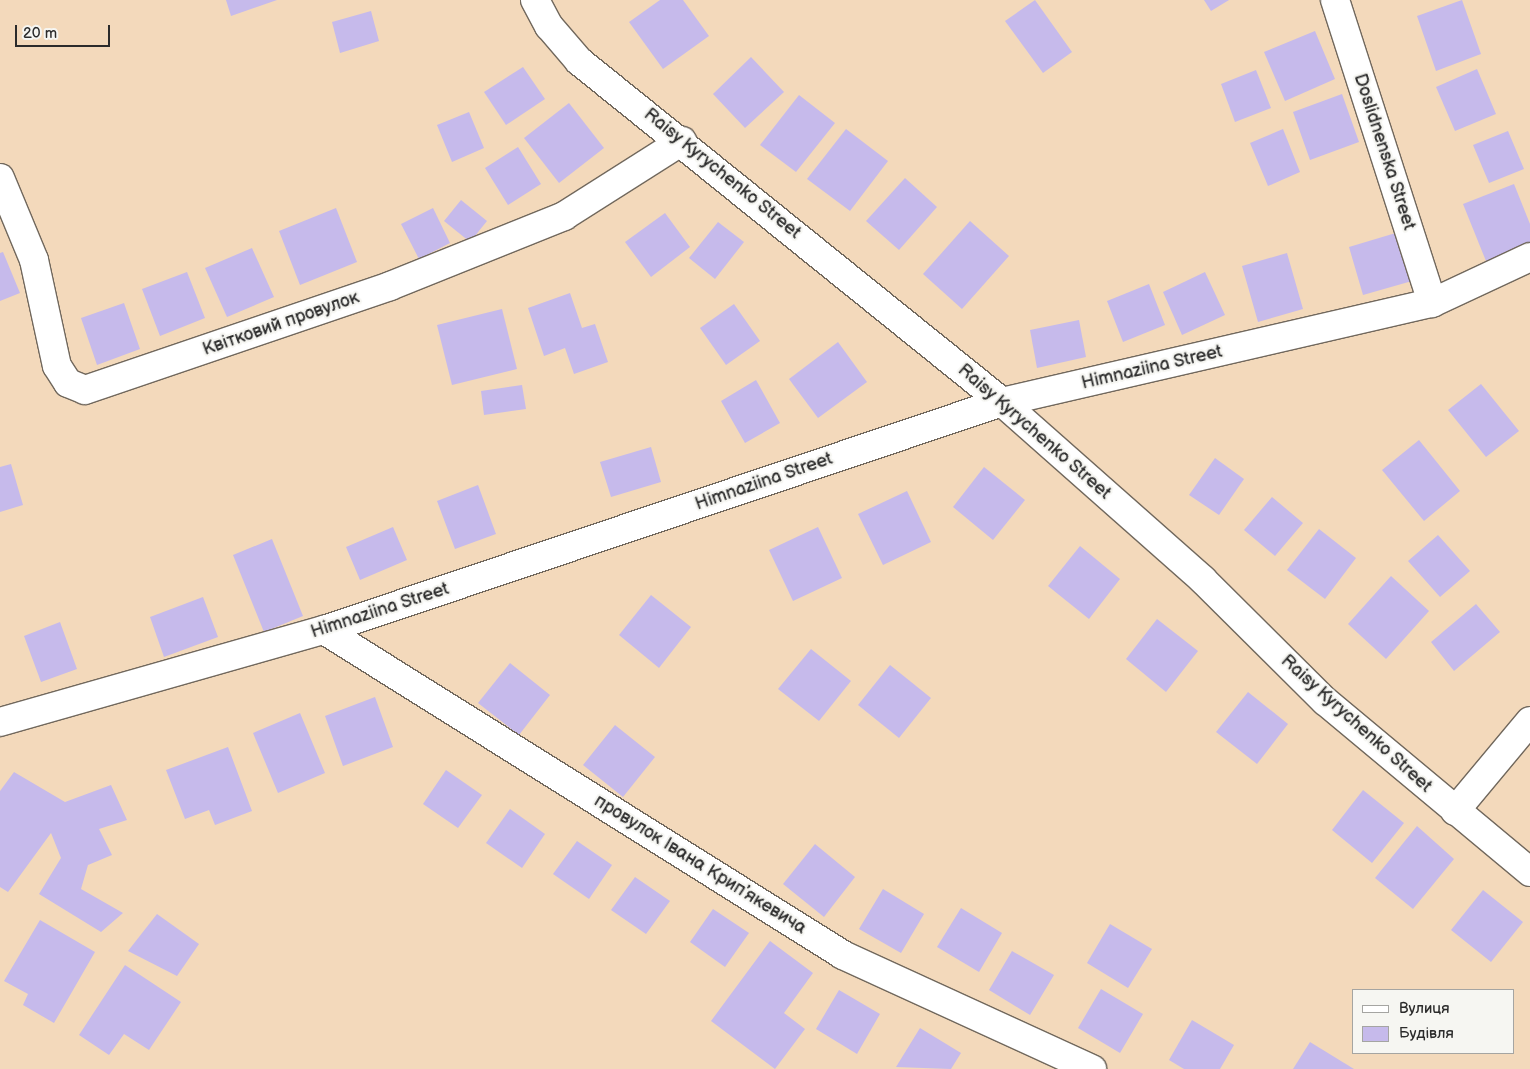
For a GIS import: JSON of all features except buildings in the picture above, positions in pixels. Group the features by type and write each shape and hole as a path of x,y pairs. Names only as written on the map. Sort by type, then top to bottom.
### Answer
{"street":[{"name":"Raisy Kyrychenko Street","path":"535,0 548,26 580,61 682,141 1002,402 1203,580 1325,701 1530,872"},
{"name":"Doslidnenska Street","path":"1335,0 1432,303"},
{"name":"Квітковий провулок","path":"0,178 34,260 57,366 68,383 85,390 390,286 564,216 682,141"},
{"name":"Himnaziina Street","path":"0,722 324,630 1002,402 1432,303 1530,257"},
{"name":"провулок Івана Крипʼякевича","path":"324,630 843,955 1092,1069"},
{"path":"1455,811 1530,721"}]}
